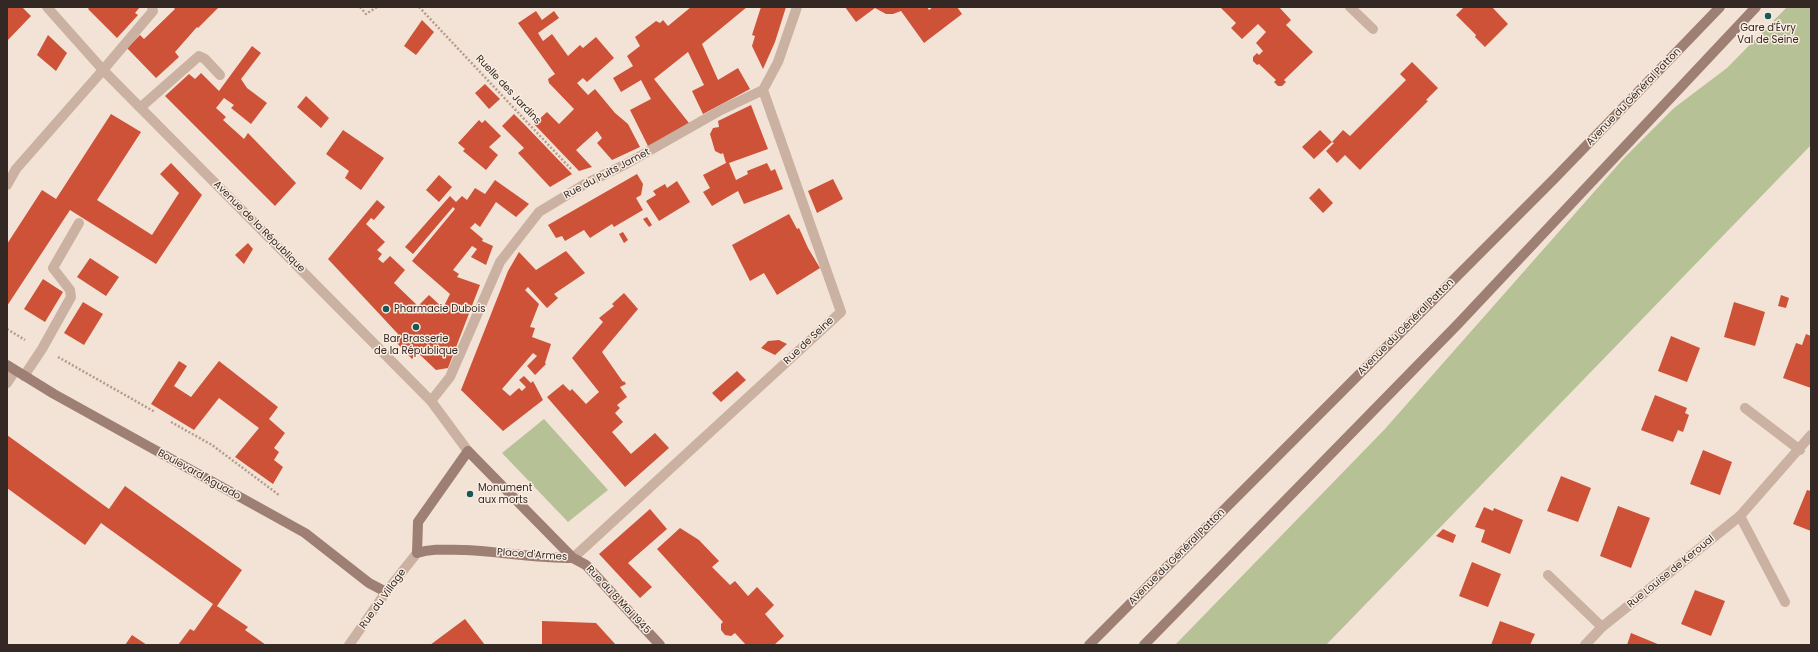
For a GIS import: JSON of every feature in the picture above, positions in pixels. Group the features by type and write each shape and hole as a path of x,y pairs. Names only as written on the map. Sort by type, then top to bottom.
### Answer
{"main road":[{"name":"Avenue du Général Patton","path":"1089,645 1555,178 1720,7"},
{"path":"1144,645 1458,324 1756,7"},
{"name":"Boulevard Aguado","path":"15,371 304,533 369,582 386,592"},
{"path":"417,553 418,522 468,451"},
{"name":"Place d'Armes","path":"468,451 573,558"},
{"name":"Place d'Armes","path":"417,553 431,549 547,558 573,558"},
{"name":"Rue du 8 Mai 1945","path":"573,558 586,565 660,645"}],"street":[{"name":"Avenue de la République","path":"46,7 103,70 431,401 468,451"},
{"path":"7,185 16,169 153,11 152,7"},
{"path":"763,90 778,62 797,7"},
{"path":"1350,7 1372,29"},
{"path":"141,107 199,56 205,59 220,74"},
{"name":"Rue du Puits Jamet","path":"431,401 450,377 500,262 539,212 585,184 626,164 722,110 763,90"},
{"name":"Rue de Seine","path":"573,558 841,312 763,90"},
{"path":"7,383 15,371 42,349 71,297 70,290 53,268 79,223"},
{"path":"1745,408 1800,450"},
{"name":"Rue Louise de Keroual","path":"1585,645 1602,627 1740,516 1800,450 1811,435"},
{"path":"1740,516 1785,602"},
{"name":"Rue du Village","path":"349,645 386,592 417,553"},
{"path":"1548,575 1602,627"}],"path":[{"path":"360,7 366,14 377,7"},
{"name":"Ruelle des Jardins","path":"419,7 585,184"},
{"path":"7,329 155,412"},
{"path":"171,422 212,445 280,496"}],"green space":[{"path":"1787,7 1811,7 1811,145 1326,645 1175,645 1384,430 1624,158 1674,108 1727,68"},
{"path":"544,419 608,490 568,522 502,453"}],"building":[{"path":"7,7 22,7 31,16 7,41"},
{"path":"90,7 140,7 135,13 138,15 117,38 88,9"},
{"path":"173,7 219,7 198,28 197,27 175,52 179,57 156,78 127,48 140,35 144,39 175,9"},
{"path":"691,7 747,7 702,44 718,80 738,68 750,89 703,114 692,91 704,85 688,52 654,79 689,123 671,135 648,146 630,110 651,99 641,80 621,92 613,78 633,66 627,56 640,46 635,37 656,21 660,23 663,20 668,26"},
{"path":"761,7 786,7 775,42 763,69 752,46 755,36 752,35"},
{"path":"845,7 927,7 929,10 933,7 957,7 962,14 924,43 901,11 893,14 886,14 875,8 856,22"},
{"path":"1220,7 1279,7 1291,20 1286,25 1313,52 1284,80 1286,82 1282,86 1278,86 1274,82 1276,80 1259,64 1257,65 1253,61 1253,57 1257,53 1259,55 1263,51 1256,43 1266,32 1258,24 1242,39 1231,28 1236,23"},
{"path":"1464,7 1492,7 1508,24 1485,47 1475,37 1476,35 1456,15"},
{"path":"536,11 542,20 554,11 559,18 538,33 543,41 552,34 568,56 580,45 583,48 596,37 614,58 587,82 583,78 577,83 588,95 595,89 615,113 628,124 640,147 612,160 597,143 602,138 597,131 576,150 592,167 579,171 534,124 547,112 559,124 574,109 549,83 548,79 555,74 518,23"},
{"path":"422,20 434,32 416,55 404,46"},
{"path":"48,35 67,53 56,71 37,55"},
{"path":"252,46 261,53 241,79 247,88 267,103 251,124 231,108 234,105 224,98 216,108 226,117 223,120 244,139 248,133 296,183 275,206 165,96 189,74 195,79 201,73 219,91"},
{"path":"1412,62 1438,88 1426,100 1428,101 1360,170 1345,155 1337,163 1326,151 1334,143 1332,142 1343,130 1350,136 1406,80 1400,74"},
{"path":"485,84 500,99 489,109 475,93"},
{"path":"306,96 329,118 321,128 297,107"},
{"path":"751,105 768,149 729,163 736,180 748,174 747,171 767,163 771,171 775,169 783,189 744,204 738,191 712,206 703,192 710,188 703,175 726,163 723,153 721,154 715,151 710,134 713,128 719,127 718,121"},
{"path":"111,114 141,132 97,200 152,235 179,193 160,174 171,163 202,195 156,264 70,210 7,306 7,244 42,190 56,199"},
{"path":"514,114 572,174 550,187 518,153 524,148 502,126"},
{"path":"479,120 482,123 485,120 501,136 489,147 498,155 486,170 463,151 465,149 458,143"},
{"path":"343,130 384,158 361,190 345,178 349,171 326,154"},
{"path":"1320,130 1332,142 1314,159 1302,147"},
{"path":"637,174 643,184 641,195 636,198 643,210 614,227 612,224 590,238 584,230 565,241 562,236 556,238 548,225"},
{"path":"439,175 452,187 439,202 426,190"},
{"path":"833,179 843,199 817,213 808,191"},
{"path":"495,180 529,204 516,217 496,202 480,227 475,223 470,228 483,239 482,241 493,246 486,265 471,257 477,249 472,246 453,270 459,274 457,277 480,285 448,368 436,370 418,353 412,359 393,339 398,334 328,259 377,200 385,207 374,220 371,218 366,224 385,242 377,250 382,254 378,259 383,263 390,256 405,270 394,283 418,306 429,295 443,308 450,294 412,261 455,209 453,207 413,254 405,247 450,196 456,202 462,196 467,200 475,188 485,194"},
{"path":"677,181 690,202 659,221 646,201 656,195 653,191 665,184 667,188"},
{"path":"1319,188 1333,203 1323,213 1309,198"},
{"path":"789,214 797,229 799,228 808,248 820,268 777,295 764,273 750,281 732,245"},
{"path":"647,217 652,225 649,227 643,219"},
{"path":"623,232 628,240 624,243 619,234"},
{"path":"248,243 253,249 244,264 235,255"},
{"path":"566,251 585,273 554,294 558,298 547,308 528,287 525,290 539,304 530,327 535,328 532,337 551,344 545,363 546,364 535,375 527,366 537,356 533,353 502,389 510,396 519,388 522,391 526,387 519,380 524,376 531,383 533,381 543,400 503,431 461,390 508,271 519,252 536,270"},
{"path":"90,258 119,277 106,296 77,277"},
{"path":"43,279 63,292 45,322 24,309"},
{"path":"624,293 638,309 602,352 626,384 620,387 627,397 617,405 620,408 615,413 623,422 612,432 631,454 655,433 669,448 625,487 547,397 563,384 570,391 572,389 586,404 599,392 572,358 603,322 599,318 614,306 612,304"},
{"path":"1781,295 1789,298 1786,308 1778,306"},
{"path":"83,302 103,314 84,345 64,333"},
{"path":"1734,302 1765,312 1755,346 1724,337"},
{"path":"1806,334 1811,336 1811,388 1783,378 1796,343 1802,345"},
{"path":"1671,336 1700,348 1687,382 1658,371"},
{"path":"779,340 787,344 775,355 761,348 768,341"},
{"path":"179,361 187,366 174,386 191,397 219,361 278,407 269,419 285,433 274,448 279,452 274,460 283,467 273,484 235,457 259,428 219,398 194,430 151,404"},
{"path":"737,371 746,380 721,402 712,393"},
{"path":"1655,395 1687,408 1685,413 1689,415 1683,432 1678,430 1673,442 1641,430"},
{"path":"7,435 109,509 125,486 242,570 217,606 248,627 245,630 266,645 178,645 190,629 194,631 213,604 101,523 85,545 7,488"},
{"path":"1703,450 1732,462 1720,495 1690,484"},
{"path":"1561,476 1591,488 1578,522 1547,511"},
{"path":"1807,490 1811,491 1811,531 1793,524"},
{"path":"1618,506 1650,518 1631,568 1600,556"},
{"path":"1484,507 1493,511 1494,508 1523,520 1510,554 1481,542 1485,530 1475,527"},
{"path":"650,509 667,529 628,563 652,587 640,598 599,554"},
{"path":"680,528 699,540 719,561 712,567 730,585 735,581 748,596 757,587 774,605 765,614 784,636 774,645 746,645 735,633 731,636 725,635 721,630 721,624 723,622 657,549"},
{"path":"1443,529 1456,535 1453,543 1436,536"},
{"path":"1472,562 1501,574 1488,607 1459,596"},
{"path":"1695,590 1725,601 1711,636 1681,624"},
{"path":"465,619 485,645 430,645"},
{"path":"542,621 596,623 616,645 542,645"},
{"path":"1500,621 1535,634 1530,645 1491,645"},
{"path":"1631,633 1660,645 1627,645"},
{"path":"132,635 147,645 125,645"}],"place":[{"name":"Gare d'Évry Val de Seine","path":"1768,16"},
{"name":"Pharmacie Dubois","path":"386,309"},
{"name":"Bar Brasserie de la République","path":"416,327"},
{"name":"Monument aux morts","path":"470,494"}]}
